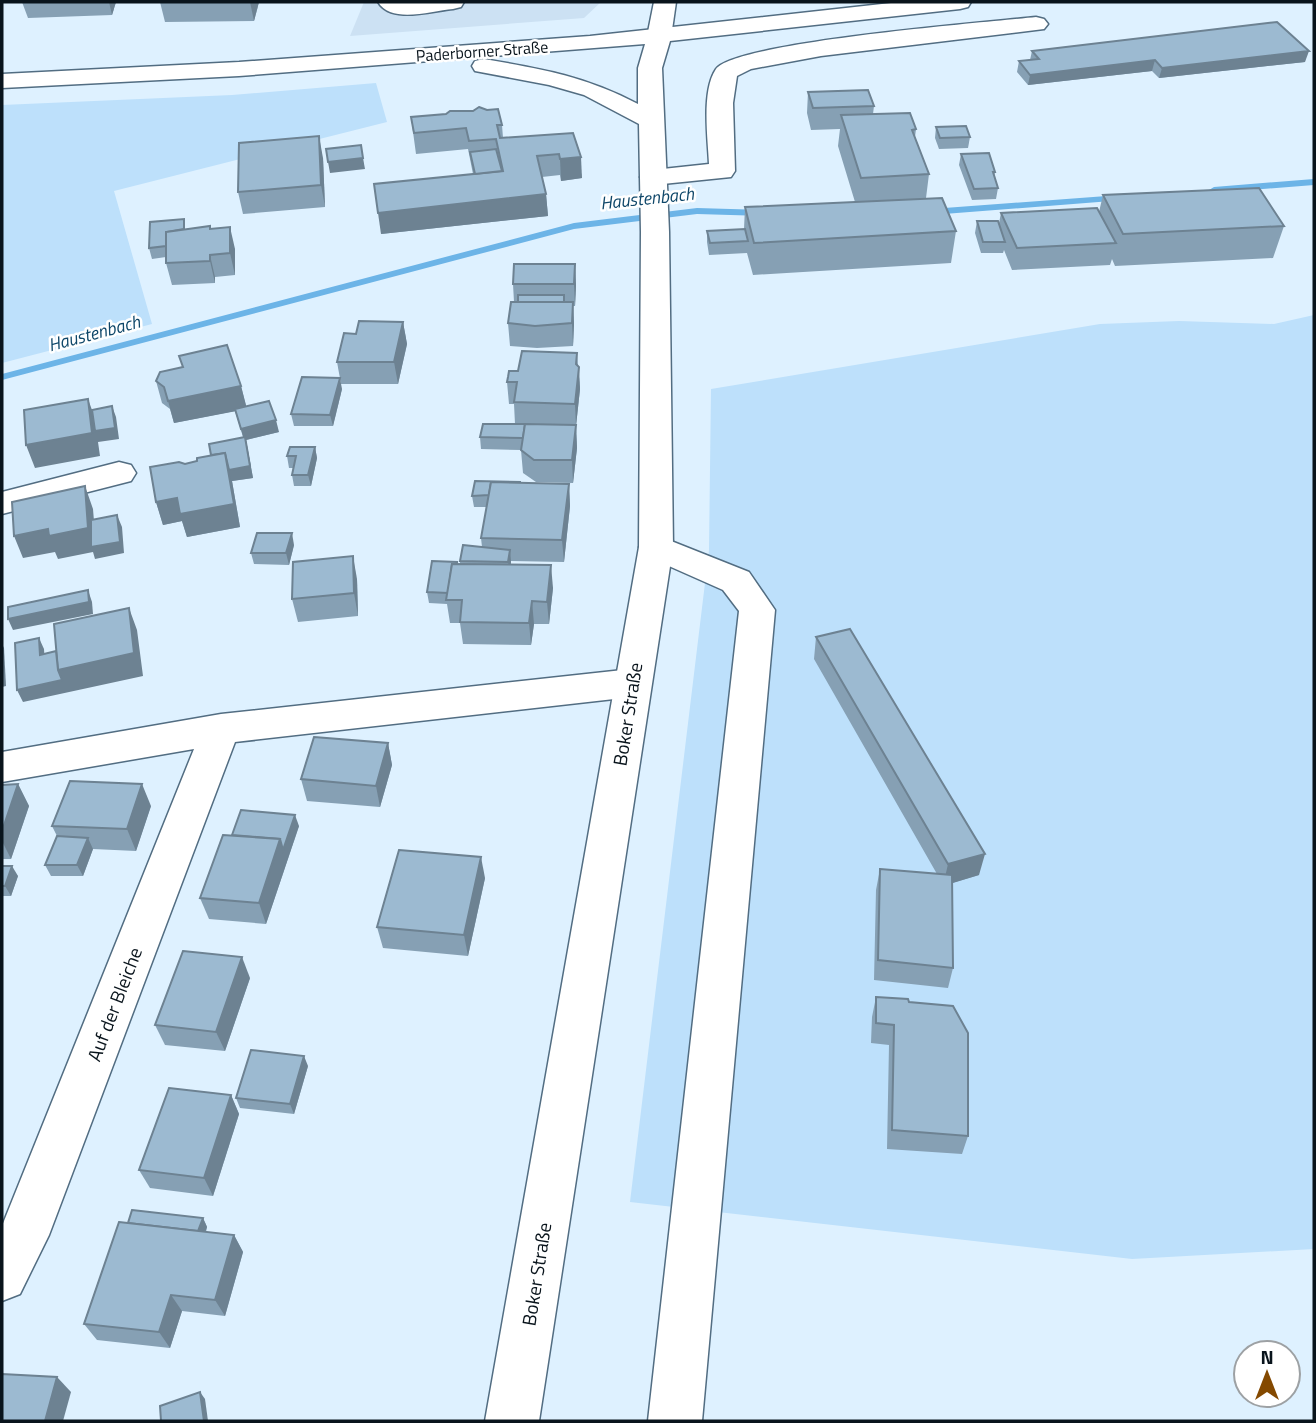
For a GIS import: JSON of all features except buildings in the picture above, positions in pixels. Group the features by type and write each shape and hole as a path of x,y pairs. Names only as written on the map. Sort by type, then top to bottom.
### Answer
{"main road":[{"path":"389,2 401,8 453,2"},
{"name":"Boker Straße","path":"512,1421 656,547 654,202 650,68 666,2"},
{"name":"Paderborner Straße","path":"2,81 409,57 659,37 960,2"},
{"path":"654,202 722,171 722,80 734,65 787,54 1036,24"},
{"path":"409,57 553,78 593,90 650,120"},
{"path":"2,503 119,473"},
{"path":"656,547 736,581 757,610 675,1421"},
{"path":"2,767 221,729 632,682"},
{"name":"Auf der Bleiche","path":"2,1276 24,1235 221,729"}],"shaded area":[{"path":"364,2 601,2 584,18 350,36"},
{"path":"376,83 387,122 114,191 152,324 2,363 2,105 232,95"},
{"path":"1314,315 1314,1249 1132,1259 630,1202 709,550 711,389 1100,324 1179,321 1274,324"}],"waterway":[{"name":"Haustenbach","path":"1214,190 1314,182"},
{"name":"Haustenbach","path":"931,212 1120,198"},
{"name":"Haustenbach","path":"2,377 574,226 697,211 764,213"}]}
